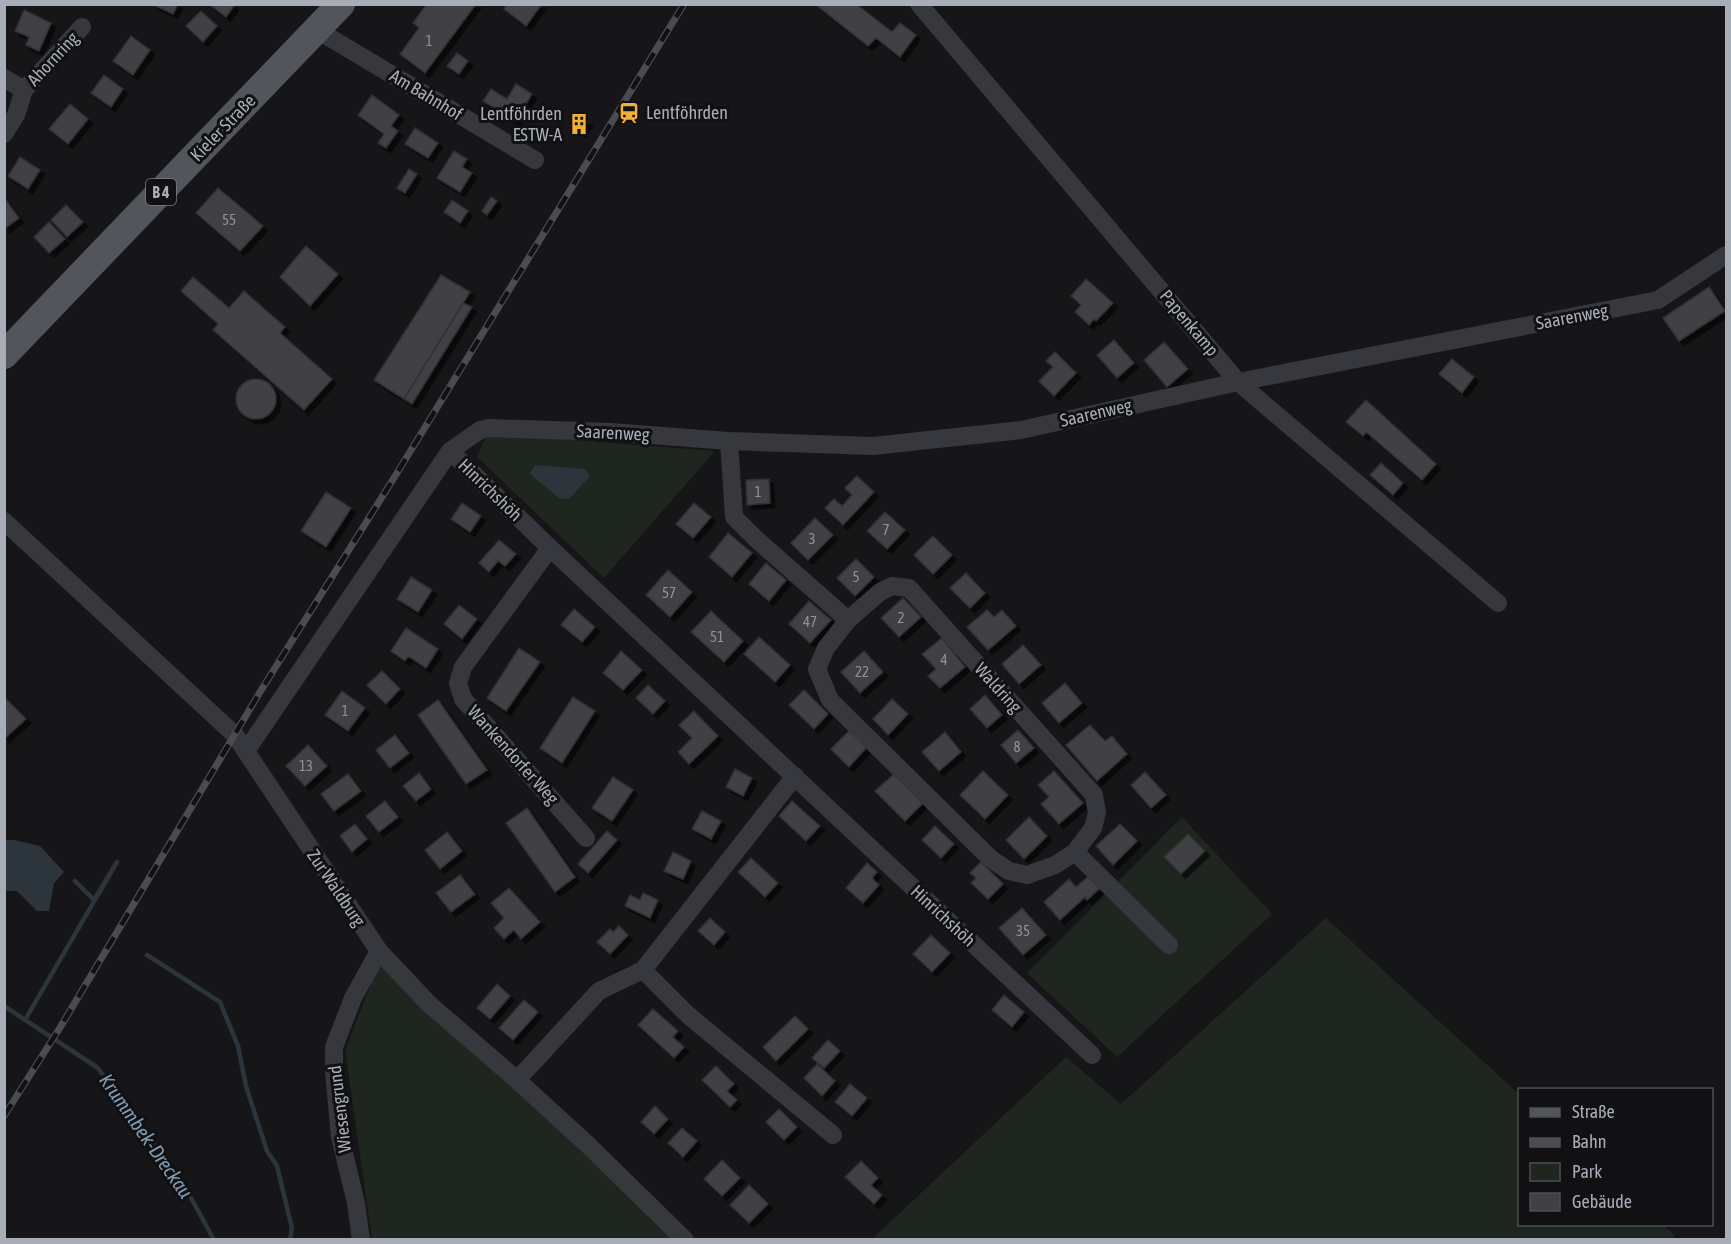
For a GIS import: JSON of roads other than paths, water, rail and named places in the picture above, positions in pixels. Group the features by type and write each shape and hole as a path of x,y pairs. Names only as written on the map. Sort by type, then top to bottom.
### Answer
{"main road":[{"name":"Kieler Straße","path":"4,355 341,4"}],"street":[{"name":"Papenkamp","path":"919,4 1238,382 1498,603"},
{"name":"Ahornring","path":"4,134 16,115 24,90 82,27"},
{"name":"Am Bahnhof","path":"317,30 535,160"},
{"name":"Ahornring","path":"4,78 24,90"},
{"name":"Saarenweg","path":"450,451 480,430 489,429 610,432 729,441 873,446 1021,430 1238,382 1658,300 1726,255"},
{"path":"729,441 734,517 848,620"},
{"name":"Hinrichshöh","path":"246,751 450,451 550,548 1092,1055"},
{"name":"Zur Waldburg","path":"4,521 235,735 345,904 379,951 429,1004 588,1145 685,1239"},
{"name":"Wankendorfer Weg","path":"550,548 463,667 458,683 463,699 586,838"},
{"name":"Waldring","path":"892,586 909,588 1094,795 1097,813 1093,828 1075,852 1055,864 1027,875 1009,870 991,859 830,700 817,669 826,648 848,620 880,592 892,586"},
{"path":"517,1080 599,991 643,970 795,776"},
{"path":"1075,852 1169,945"},
{"name":"Wiesengrund","path":"361,1239 356,1203 340,1137 334,1047 353,998 379,951"},
{"path":"643,970 688,1015 833,1135"}],"waterway":[{"path":"25,1020 117,862 94,900 75,881"},
{"path":"147,955 220,1002 238,1046 246,1086 267,1151 277,1166 292,1228 290,1240"},
{"name":"Krummbek-Dreckau","path":"4,1006 98,1068 184,1185 214,1240"}],"railway":[{"path":"4,1116 61,1026 260,692 684,4"}],"place":[{"name":"Lentföhrden","path":"629,113"},
{"name":"Lentföhrden ESTW-A","path":"579,124"}]}
